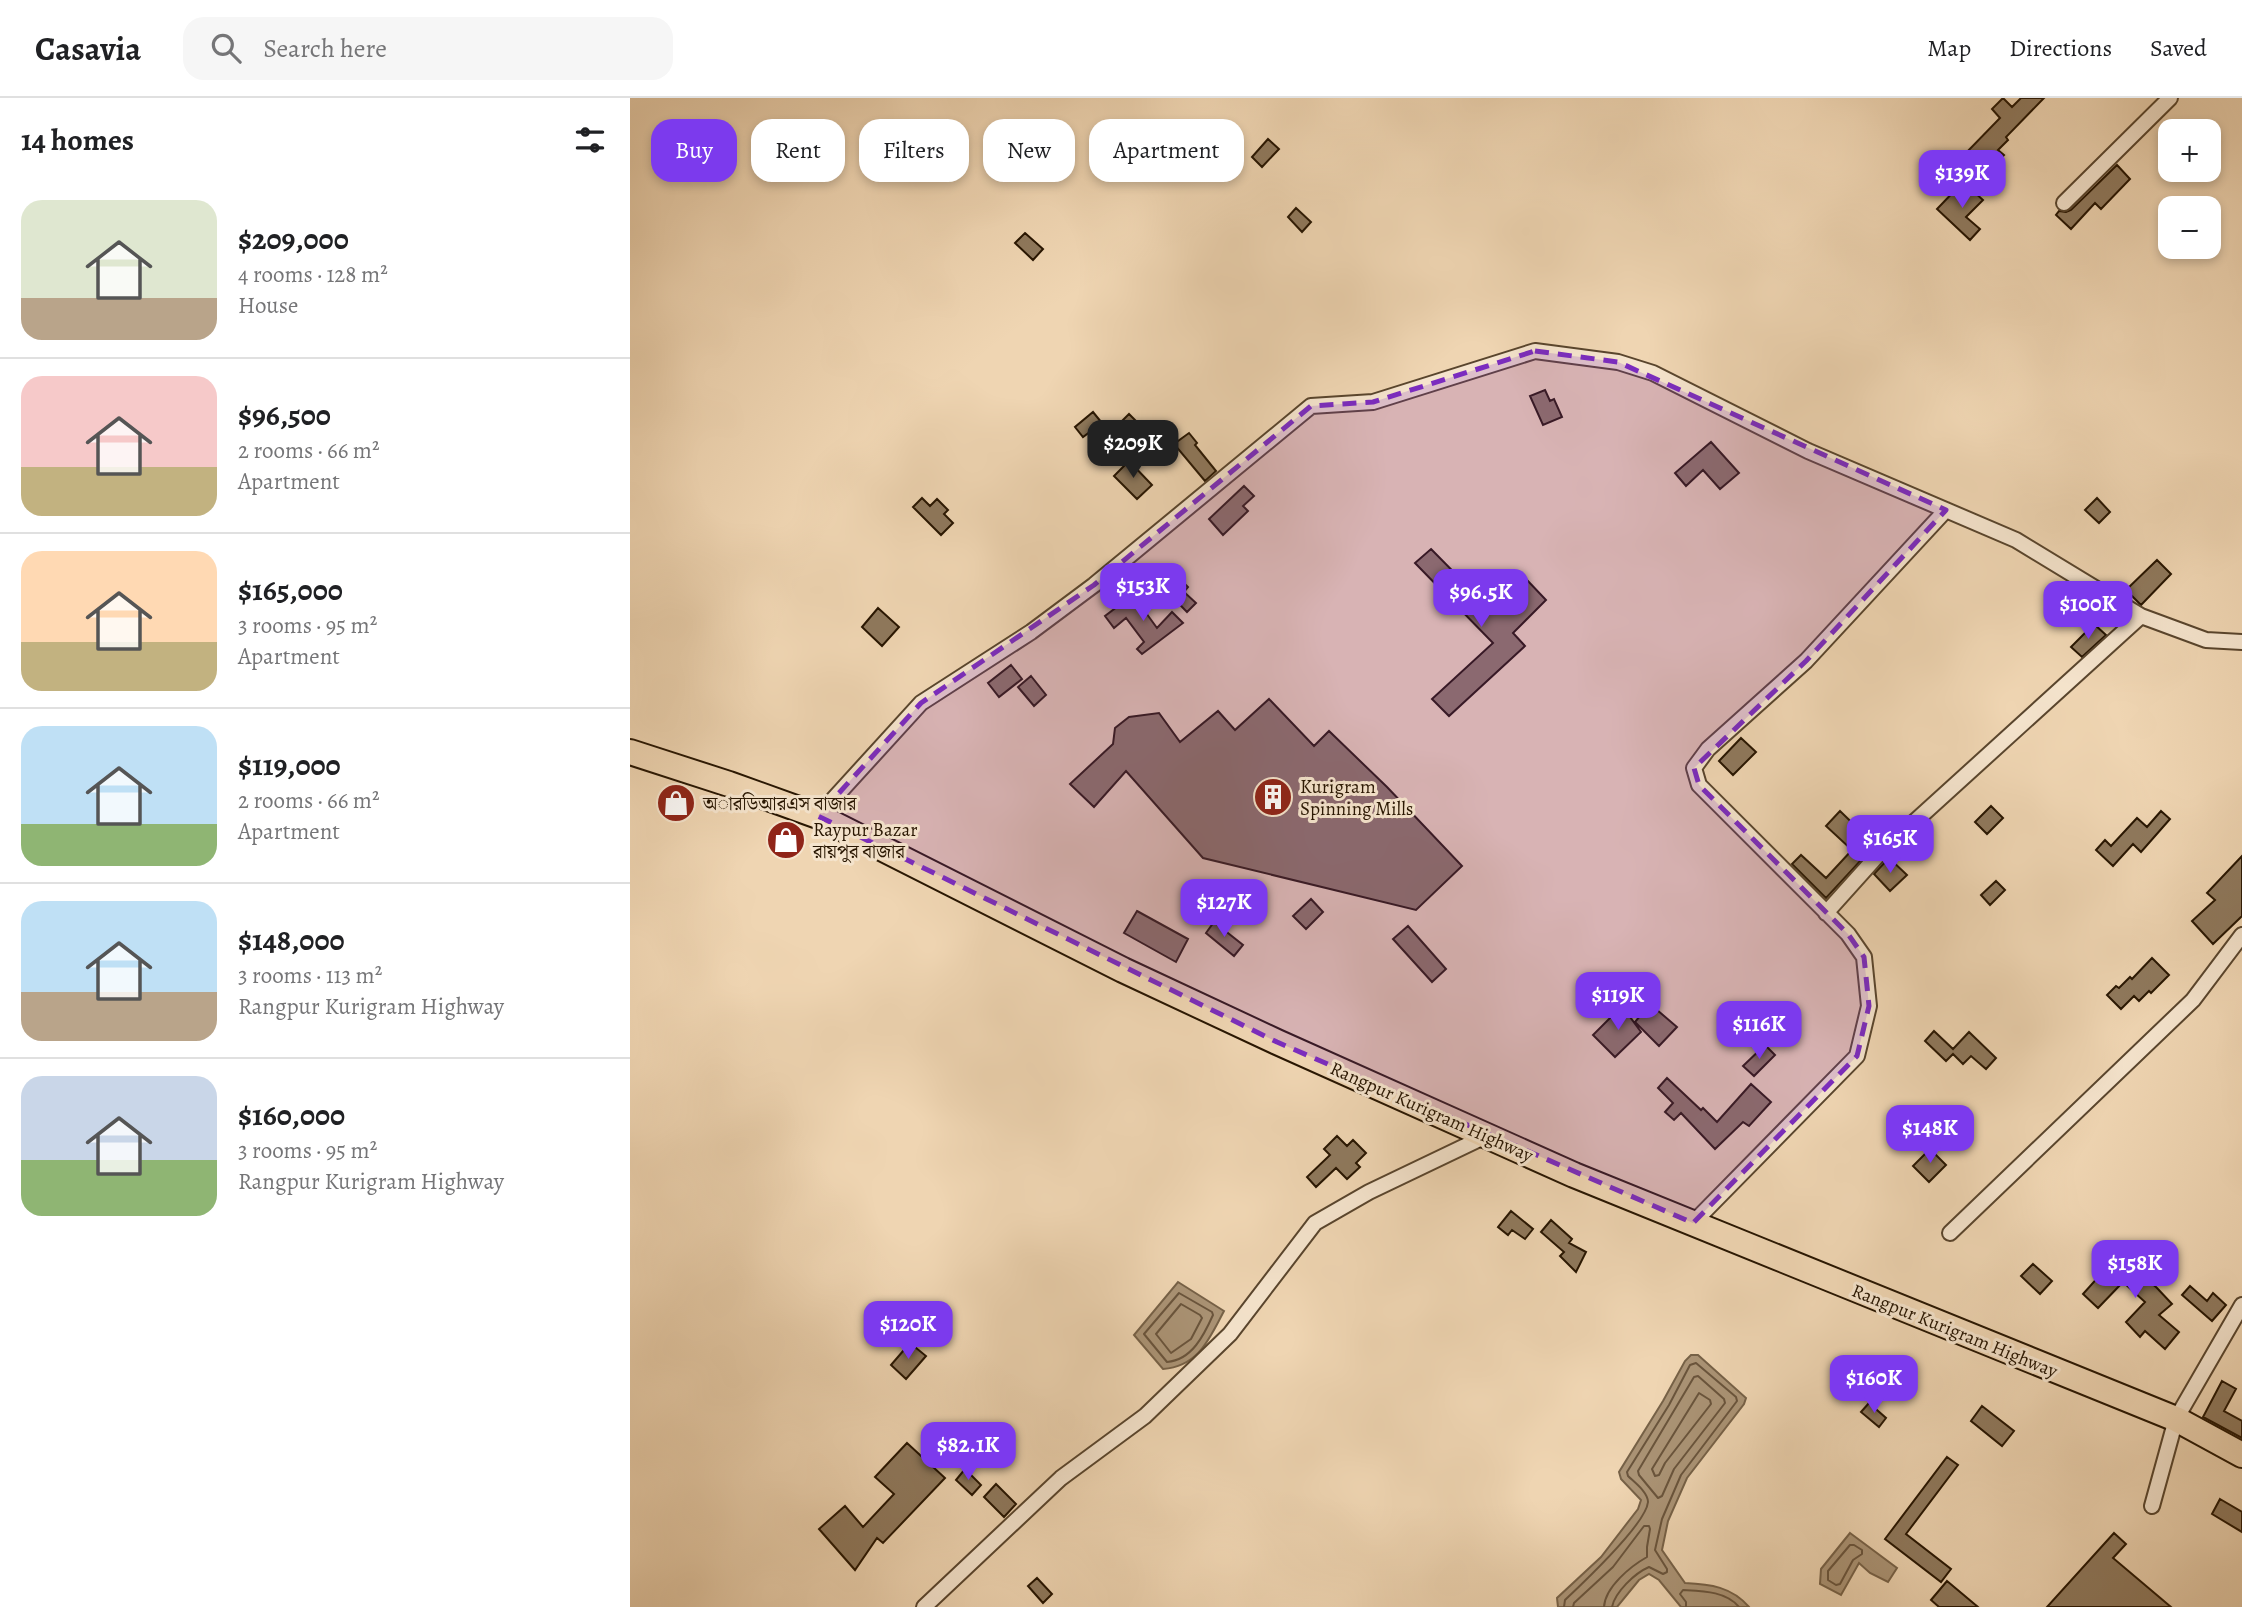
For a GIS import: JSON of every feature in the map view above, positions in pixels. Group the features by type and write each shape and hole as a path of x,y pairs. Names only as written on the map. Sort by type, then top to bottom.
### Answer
{"highway":[{"name":"Rangpur Kurigram Highway","path":"630,752 818,816 1123,970 1486,1136 1574,1175 2176,1419 2242,1455"}],"street":[{"path":"2064,203 2170,98"},
{"path":"818,816 921,703 1031,632 1094,585 1311,406 1373,402 1535,351 1618,362 1653,373 1808,451 2017,540 2141,616 2206,640 2242,642"},
{"path":"1693,1223 1857,1056 1869,1006 1864,957 1848,934 1699,785 1694,768 1708,749 1806,660 1946,510"},
{"path":"1826,913 1879,854 2141,616"},
{"path":"1950,1233 2193,1000 2242,935"},
{"path":"924,1607 1061,1478 1145,1416 1230,1334 1315,1223 1369,1192 1486,1136"},
{"path":"2152,1506 2176,1419 2242,1305"}],"highlighted area":[{"path":"1535,351 1618,362 1946,510 1806,661 1694,768 1699,785 1848,934 1864,957 1869,1006 1857,1056 1693,1223 1277,1042 818,816 921,703 1094,585 1311,406 1373,402"}],"water":[{"path":"1178,1282 1224,1311 1208,1341 1194,1357 1186,1363 1163,1369 1134,1335"},
{"path":"1691,1355 1698,1355 1746,1398 1687,1478 1668,1521 1662,1550 1685,1583 1703,1584 1728,1591 1749,1607 1681,1607 1659,1580 1649,1574 1639,1580 1617,1607 1558,1607 1557,1598 1601,1557 1638,1509 1641,1500 1621,1479 1619,1472"},
{"path":"1850,1533 1897,1568 1888,1582 1870,1573 1859,1563 1841,1595 1820,1584 1821,1569"}],"building":[{"path":"2003,98 2012,107 2021,98 2044,98 2006,137 2008,140 1998,150 2004,155 1983,176 1963,156 2000,118 1992,109"},
{"path":"1268,139 1279,149 1262,167 1252,157"},
{"path":"2117,165 2130,179 2101,209 2095,203 2071,229 2056,215 2059,211 2071,210"},
{"path":"1963,182 1983,200 1966,217 1980,229 1970,240 1937,209"},
{"path":"1296,208 1311,222 1302,232 1288,217"},
{"path":"1025,233 1043,249 1033,260 1015,243"},
{"path":"1545,390 1550,401 1554,399 1562,417 1543,425 1530,396"},
{"path":"1093,412 1110,433 1129,414 1139,424 1110,453 1091,431 1083,437 1075,427"},
{"path":"1189,433 1216,471 1205,481 1174,444"},
{"path":"1711,442 1739,473 1720,489 1703,470 1686,486 1675,473"},
{"path":"1129,461 1152,485 1137,499 1114,476"},
{"path":"1244,486 1254,496 1243,506 1248,511 1223,535 1209,519"},
{"path":"922,498 930,506 937,499 948,510 944,514 953,523 941,535 913,507"},
{"path":"2097,498 2110,512 2099,523 2085,510"},
{"path":"1431,549 1493,612 1526,579 1546,600 1513,633 1525,646 1449,716 1432,699 1493,643 1415,563"},
{"path":"2157,560 2171,574 2141,605 2126,590"},
{"path":"1160,569 1165,574 1167,571 1176,580 1179,578 1188,587 1184,592 1196,603 1187,612 1153,577"},
{"path":"1133,595 1157,628 1172,612 1183,623 1142,654 1137,649 1144,642 1126,618 1114,628 1105,616"},
{"path":"878,608 899,627 882,646 862,627"},
{"path":"2094,624 2106,635 2082,657 2071,647"},
{"path":"1011,665 1022,679 999,697 988,683"},
{"path":"1031,676 1046,695 1034,706 1018,687"},
{"name":"Kurigram Spinning Mills","path":"1269,699 1314,746 1329,731 1462,866 1416,910 1203,858 1126,771 1094,807 1070,784 1113,744 1115,728 1129,717 1159,713 1180,742 1218,711 1235,730"},
{"path":"1741,738 1756,752 1733,775 1719,761"},
{"path":"1991,806 2003,818 1987,834 1975,822"},
{"path":"1840,811 1875,845 1826,898 1792,864 1801,855 1826,878 1852,850 1826,826"},
{"path":"2161,811 2170,819 2141,852 2133,844 2113,866 2096,850 2105,840 2111,846 2137,818 2147,827"},
{"path":"2242,856 2242,916 2213,944 2192,921 2215,900 2207,893"},
{"path":"1889,858 1907,875 1890,891 1874,874"},
{"path":"1996,881 2005,890 1990,905 1981,895"},
{"path":"1311,899 1323,912 1306,929 1293,916"},
{"path":"1137,911 1188,939 1176,962 1124,933"},
{"path":"1214,922 1243,945 1234,956 1206,933"},
{"path":"1408,926 1446,969 1432,982 1393,939"},
{"path":"2152,958 2169,975 2151,993 2149,991 2139,1001 2134,996 2121,1009 2107,995 2130,977 2132,979"},
{"path":"1650,1004 1677,1027 1659,1046 1635,1022"},
{"path":"1622,1006 1641,1032 1615,1057 1593,1035"},
{"path":"1934,1031 1953,1049 1969,1032 1996,1058 1986,1069 1971,1056 1963,1064 1953,1054 1946,1061 1925,1041"},
{"path":"1765,1045 1775,1055 1754,1076 1743,1066"},
{"path":"1667,1078 1717,1122 1751,1084 1771,1102 1749,1126 1743,1122 1715,1149 1681,1113 1674,1120 1665,1112 1673,1103 1658,1088"},
{"path":"1337,1136 1347,1146 1353,1140 1366,1153 1356,1163 1360,1167 1347,1179 1336,1168 1316,1187 1307,1177 1330,1155 1324,1149"},
{"path":"1930,1149 1946,1165 1929,1182 1913,1166"},
{"path":"1511,1211 1533,1229 1525,1239 1512,1230 1508,1235 1498,1227"},
{"path":"1551,1220 1572,1239 1569,1243 1586,1252 1576,1272 1560,1256 1564,1252 1541,1232"},
{"path":"2119,1254 2172,1304 2159,1315 2179,1332 2165,1349 2145,1331 2140,1337 2126,1322 2145,1302 2123,1282 2098,1308 2083,1294"},
{"path":"2033,1264 2052,1281 2040,1294 2021,1276"},
{"path":"2190,1286 2207,1301 2213,1293 2226,1305 2212,1321 2182,1295"},
{"path":"910,1343 926,1356 906,1379 891,1365"},
{"path":"2222,1381 2236,1389 2224,1411 2242,1421 2242,1438 2203,1417"},
{"path":"1869,1403 1886,1418 1879,1427 1861,1412"},
{"path":"1982,1406 2014,1431 2002,1446 1971,1421"},
{"path":"907,1443 945,1478 883,1543 877,1538 855,1570 819,1529 845,1506 863,1527 894,1494 875,1477"},
{"path":"1947,1457 1958,1465 1906,1534 1951,1569 1941,1582 1885,1539"},
{"path":"965,1469 981,1485 972,1495 956,1480"},
{"path":"996,1484 1016,1504 1004,1517 984,1497"},
{"path":"2220,1499 2242,1512 2242,1532 2212,1514"},
{"path":"2114,1533 2126,1544 2113,1558 2171,1607 2047,1607"},
{"path":"1037,1578 1052,1594 1043,1603 1028,1586"},
{"path":"1947,1581 1978,1607 1939,1607 1931,1600"}],"place":[{"name":"Kurigram Spinning Mills","path":"1273,797"},
{"name":"অারডিআরএস বাজার","path":"676,803"},
{"name":"Raypur Bazar রায়পুর বাজার","path":"786,840"}]}
